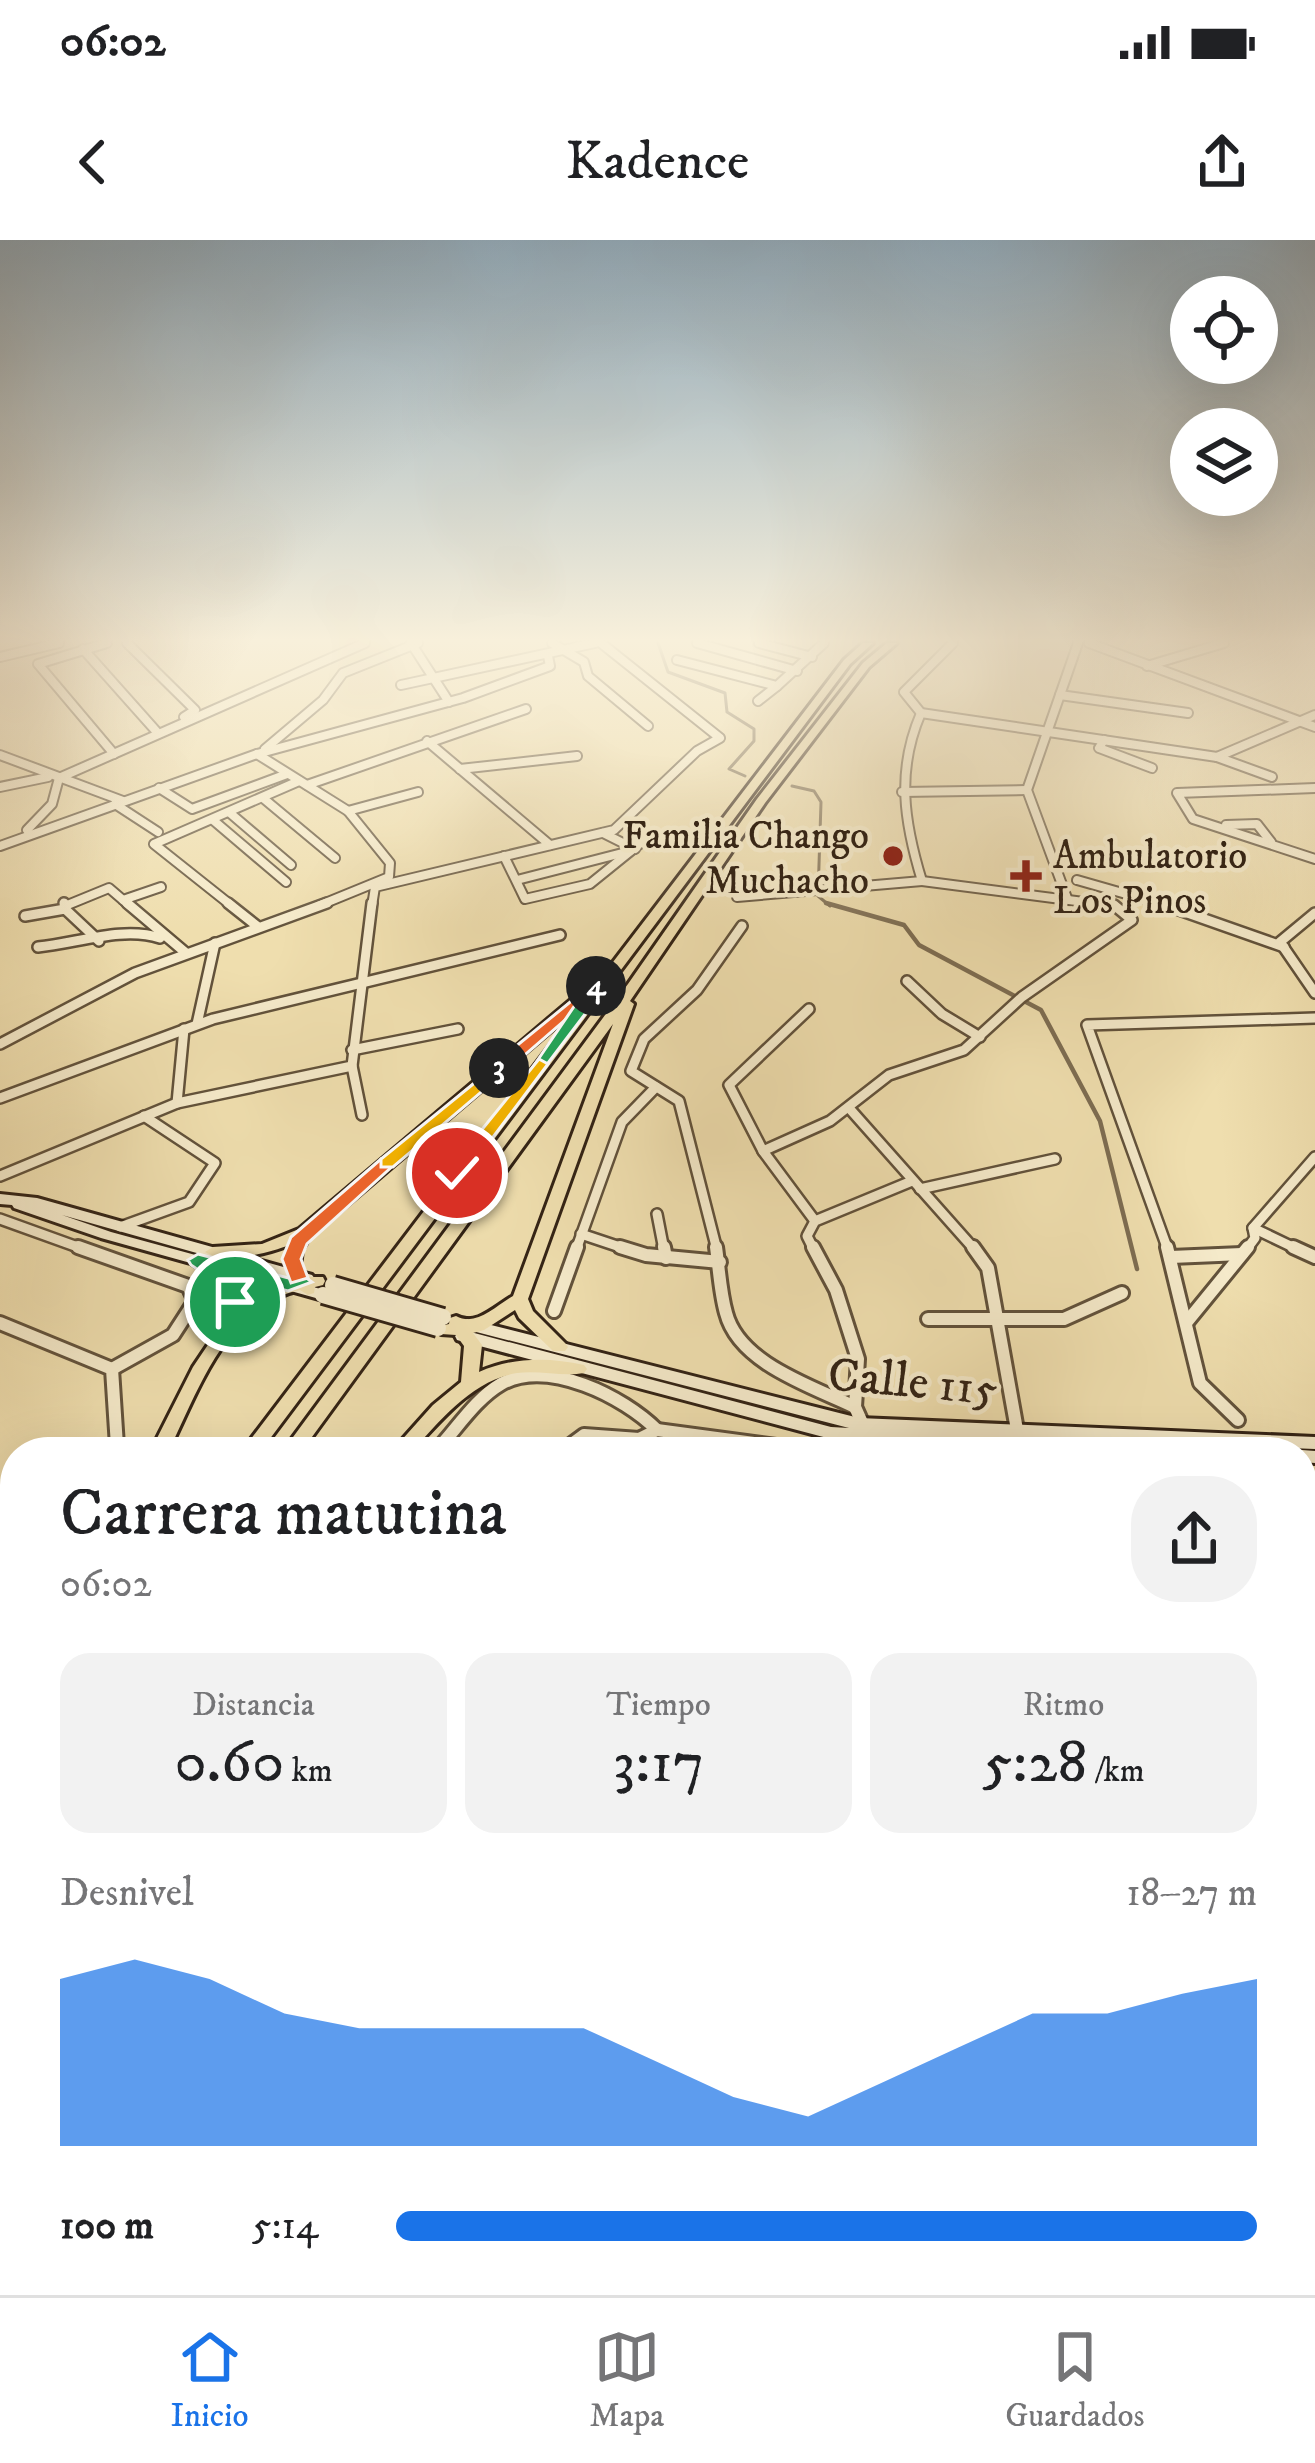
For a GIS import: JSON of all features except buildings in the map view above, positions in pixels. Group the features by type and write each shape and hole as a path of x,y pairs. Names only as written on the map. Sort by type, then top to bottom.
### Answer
{"main road":[{"path":"261,1437 787,739"},
{"path":"302,1437 633,987 760,801 808,739"},
{"path":"6,1202 37,1203 205,1256 264,1249 305,1233 602,981"},
{"path":"559,1347 525,1314 520,1299 633,987"},
{"path":"6,1202 30,1213 205,1256 456,1327 520,1299"},
{"path":"305,1233 291,1259 310,1285"},
{"path":"205,1256 233,1291 233,1315"},
{"path":"167,1437 233,1315 264,1293 310,1285"},
{"path":"414,1437 469,1380 475,1366 456,1327"},
{"name":"Calle 115","path":"456,1327 559,1347 863,1434"},
{"name":"Calle 115","path":"456,1327 578,1369 831,1433 929,1437"},
{"path":"469,1380 524,1364 578,1369"}],"street":[{"path":"101,739 112,752"},
{"path":"112,752 138,739"},
{"path":"0,787 55,777 142,739"},
{"path":"257,754 277,739"},
{"path":"0,846 257,754 313,739"},
{"path":"257,926 154,845 263,798 434,739"},
{"path":"0,1044 46,1015 257,926 375,887 614,830 697,751 718,739"},
{"path":"912,739 901,813 922,880"},
{"path":"1043,739 1027,790 1067,898"},
{"path":"1097,739 1217,757 1272,777"},
{"path":"1217,757 1256,739"},
{"path":"1104,740 1099,748 1152,768"},
{"path":"428,741 550,845"},
{"path":"257,754 348,811 390,863 392,871 375,887 358,983 352,1066 362,1114"},
{"path":"0,755 119,802 158,832"},
{"path":"460,769 577,756"},
{"path":"159,788 191,809 287,774"},
{"path":"22,835 52,804 55,777"},
{"path":"1315,788 1177,793 1192,819 1315,860"},
{"path":"902,792 1027,790"},
{"path":"348,811 418,792"},
{"path":"263,798 335,858"},
{"path":"230,813 291,865"},
{"path":"213,820 286,882"},
{"path":"603,833 638,846"},
{"path":"504,856 525,899 581,890 605,880 638,846"},
{"path":"517,880 638,846"},
{"path":"737,897 922,880 1114,905 1132,920 1022,997 964,1050 890,1075 849,1108 763,1151"},
{"path":"1077,880 1108,892 1129,892 1284,947"},
{"path":"123,900 161,886"},
{"path":"99,941 64,909 64,902 106,887 185,953"},
{"path":"25,916 64,909"},
{"path":"1315,913 1280,942 1315,993"},
{"path":"742,926 692,997 645,1037 629,1062 634,1078 680,1101 720,1262 726,1316 743,1345 863,1434"},
{"path":"38,947 99,941 133,929 169,940"},
{"path":"0,1098 197,1024 560,935"},
{"path":"197,1024 214,943"},
{"path":"907,981 943,1014 980,1037"},
{"path":"809,1010 730,1078 729,1085 763,1151 815,1221"},
{"path":"1238,1420 1200,1383 1171,1257 1087,1025 1315,1018"},
{"path":"176,1103 184,1028"},
{"path":"352,1050 458,1029"},
{"path":"0,1176 176,1103 352,1066"},
{"path":"554,1310 622,1122 656,1087"},
{"path":"849,1108 961,1229 988,1268 1016,1437"},
{"path":"120,1227 189,1202 214,1162 144,1117"},
{"path":"1253,1228 1315,1157"},
{"path":"863,1434 857,1359 836,1290 807,1236 815,1221 916,1185 1055,1160"},
{"path":"657,1214 666,1258"},
{"path":"0,1220 188,1286 195,1301 189,1320 170,1340 112,1370"},
{"path":"1186,1323 1255,1238 1253,1228"},
{"path":"1253,1228 1315,1257"},
{"path":"581,1234 666,1258 720,1262"},
{"path":"1171,1257 1242,1254"},
{"path":"928,1319 1064,1319 1122,1293"},
{"path":"0,1323 112,1370"},
{"path":"112,1370 116,1437"},
{"path":"450,1437 501,1384 519,1378 619,1398 645,1414 657,1430"},
{"path":"643,1437 657,1430 709,1437"},
{"path":"581,1437 612,1437"}],"waterway":[{"path":"745,776 729,769 754,739"},
{"path":"792,786 814,791 821,802 818,896 827,903"},
{"path":"827,903 904,925 919,945 1041,1010 1100,1121 1137,1269"},
{"path":"827,903 830,906"}],"place":[{"name":"Familia Chango Muchacho","path":"893,856"},
{"name":"Ambulatorio Los Pinos","path":"1026,876"}],"route":[{"path":"235,1302 227,1280 198,1260 288,1285 302,1282 291,1259 305,1233 602,981 457,1173"}]}
